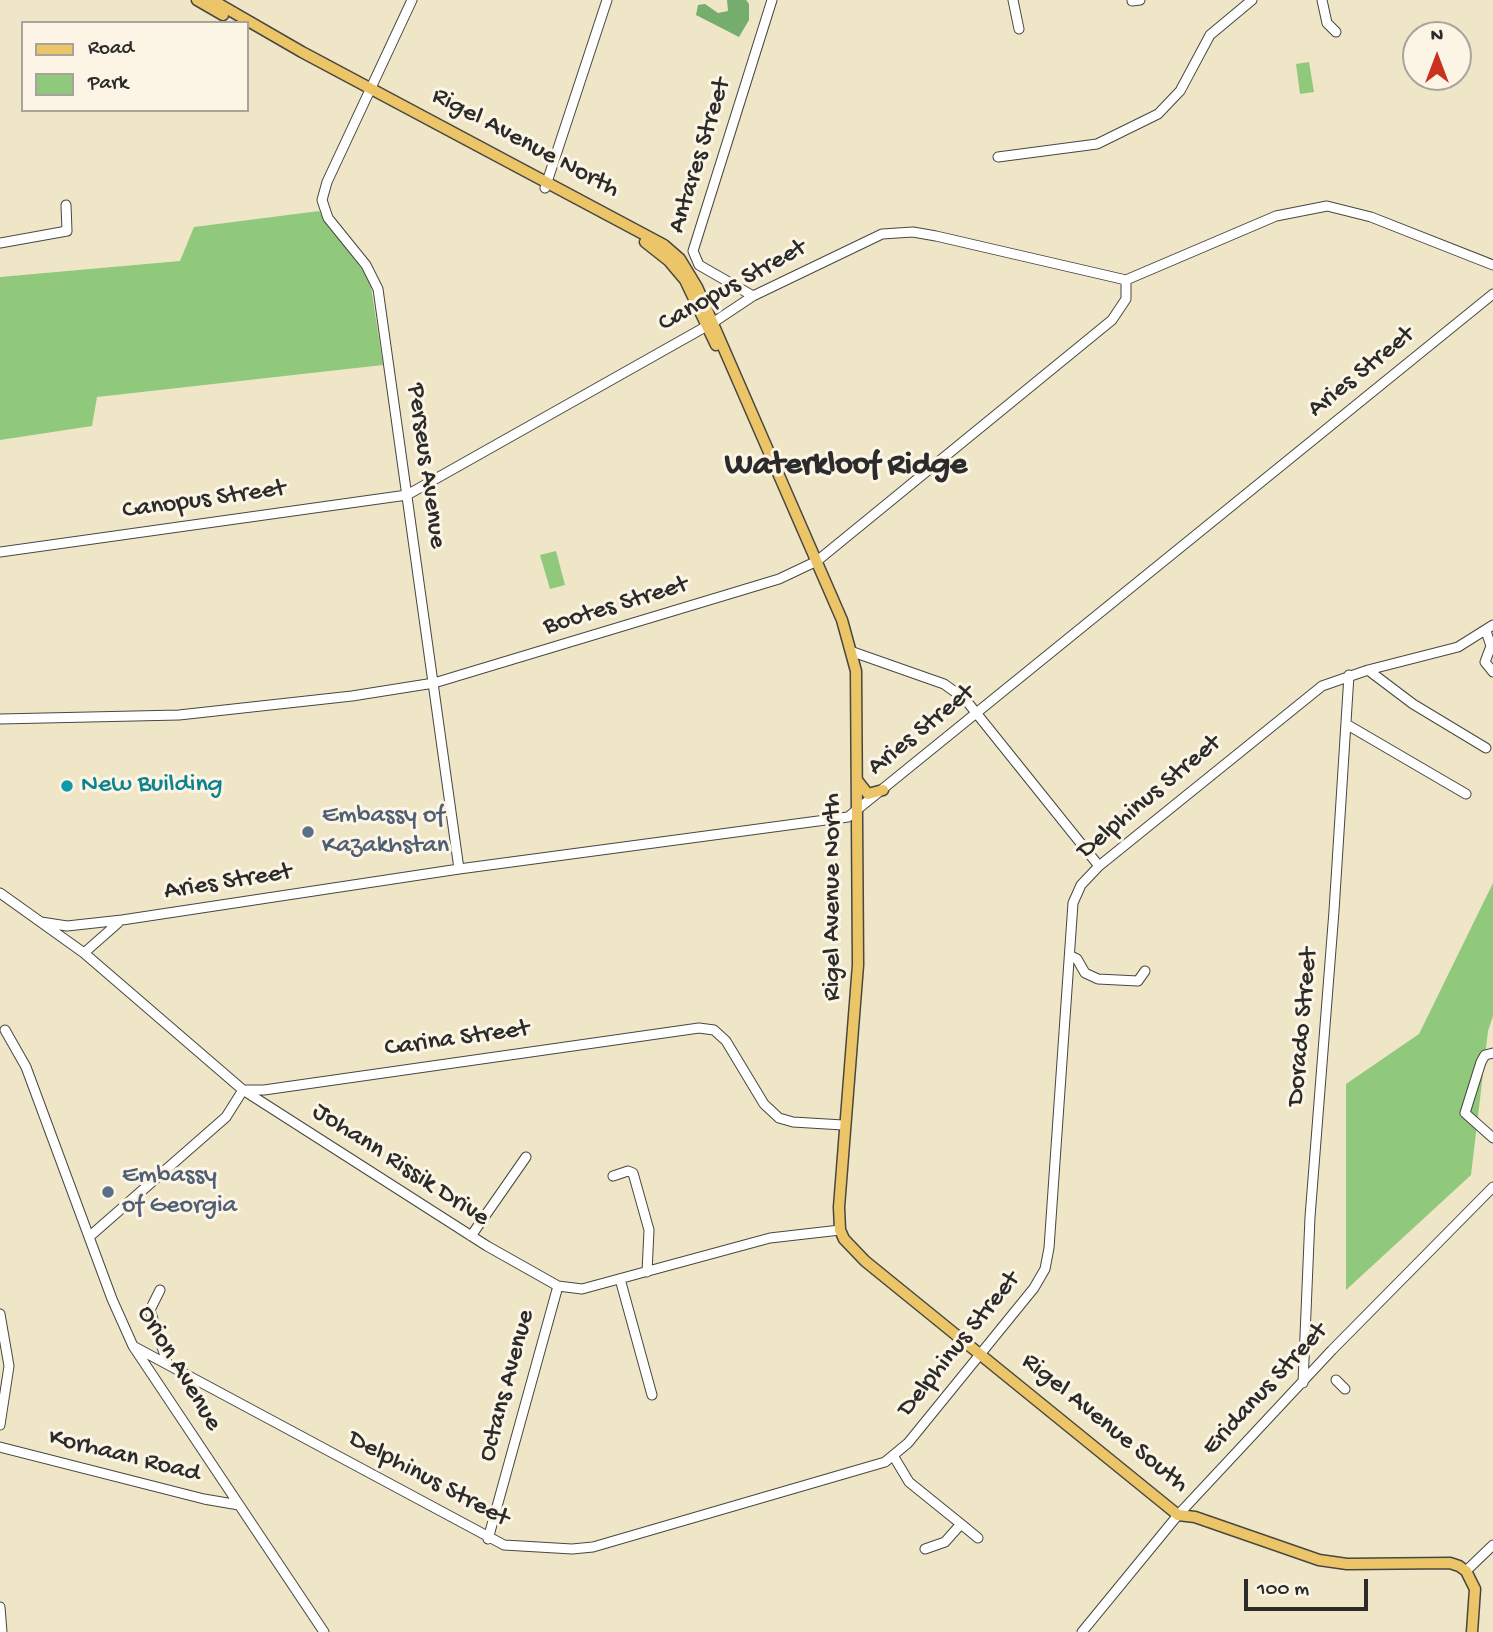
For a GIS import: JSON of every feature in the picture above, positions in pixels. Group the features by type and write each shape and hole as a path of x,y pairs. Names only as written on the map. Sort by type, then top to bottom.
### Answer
{"main road":[{"path":"197,0 234,21"},
{"name":"Rigel Avenue North","path":"212,0 369,90"},
{"name":"Rigel Avenue North","path":"248,29 547,185 659,252 685,280 710,324 817,561 853,652 857,682 857,1004 843,1125 840,1230"},
{"path":"857,780 868,794 883,790"},
{"path":"840,1230 865,1261 982,1354"},
{"name":"Rigel Avenue South","path":"982,1354 1178,1515 1195,1517 1320,1560 1347,1564 1450,1563 1466,1571"},
{"path":"1466,1571 1475,1589 1472,1632"}],"street":[{"name":"Perseus Avenue","path":"412,0 327,182 323,200 328,218 375,280 435,683 459,869"},
{"path":"547,185 607,0"},
{"name":"Antares Street","path":"753,296 699,265 693,251 772,0"},
{"path":"1013,0 1019,29"},
{"path":"1132,1 1140,0"},
{"path":"998,157 1097,144 1158,114 1180,91 1210,35 1252,0"},
{"path":"1322,0 1327,23 1336,32"},
{"path":"0,243 67,231 66,205"},
{"path":"1126,280 1276,216 1318,206 1345,209 1371,217 1493,265"},
{"name":"Canopus Street","path":"0,552 408,495 710,324 753,296 868,239 898,232 936,236 1126,280"},
{"name":"Bootes Street","path":"0,719 179,715 340,698 435,683 779,579 817,561 1112,320 1126,299 1126,280"},
{"name":"Aries Street","path":"41,922 67,926 122,920 459,869 837,819 857,812 1493,294"},
{"path":"1490,628 1491,646 1485,662 1493,672"},
{"name":"Delphinus Street","path":"133,1346 167,1362 488,1539 513,1546 572,1549 593,1547 862,1471 894,1457 1034,1288 1048,1259 1073,903 1081,885 1099,866 1311,693 1349,675 1458,647 1490,628"},
{"path":"853,652 944,684 965,699 1099,866"},
{"path":"1368,670 1413,705 1486,748"},
{"name":"Dorado Street","path":"1303,1383 1310,1217 1349,675"},
{"path":"1346,724 1466,794"},
{"name":"Johann Rissik Drive","path":"0,893 84,953 243,1090 471,1236 558,1286 582,1289 770,1238 840,1230"},
{"name":"Aries Street","path":"84,953 105,931 122,920"},
{"path":"1071,956 1077,959 1085,973 1098,979 1138,981 1145,971"},
{"name":"Carina Street","path":"243,1090 264,1090 699,1028 714,1030 726,1041 764,1104 779,1118 843,1125"},
{"name":"Orion Avenue","path":"5,1030 26,1067 133,1346 324,1632"},
{"path":"1493,1053 1485,1055 1481,1062 1465,1113 1493,1138"},
{"path":"89,1237 226,1116 243,1090"},
{"path":"471,1236 526,1157"},
{"path":"613,1175 628,1171 633,1173 649,1230 647,1272"},
{"name":"Eridanus Street","path":"1082,1632 1178,1515 1332,1350 1493,1187"},
{"path":"620,1279 652,1395"},
{"name":"Octans Avenue","path":"488,1539 558,1286"},
{"path":"160,1290 150,1310 167,1362"},
{"path":"0,1314 7,1340 9,1366 0,1425"},
{"path":"1336,1380 1345,1389"},
{"name":"Korhaan Road","path":"0,1447 204,1499 239,1505"},
{"path":"894,1457 909,1482 978,1538"},
{"path":"925,1549 948,1539 961,1524"},
{"path":"1466,1571 1493,1545"},
{"path":"0,1608 2,1632"}],"green space":[{"path":"727,0 746,0 749,4 749,20 739,37 696,15 698,5 705,4 718,13 728,11"},
{"path":"1309,62 1314,92 1300,94 1296,64"},
{"path":"319,211 370,280 383,365 97,397 92,426 0,440 0,277 180,261 194,227"},
{"path":"556,551 565,585 550,589 540,555"},
{"path":"1493,883 1493,1016 1488,1031 1471,1175 1346,1290 1346,1084 1419,1034"}],"place":[{"name":"New Building","path":"67,786"},
{"name":"Embassy of Kazakhstan","path":"308,832"},
{"name":"Embassy of Georgia","path":"108,1192"}],"district":[{"name":"Waterkloof Ridge","path":"846,467"}]}
